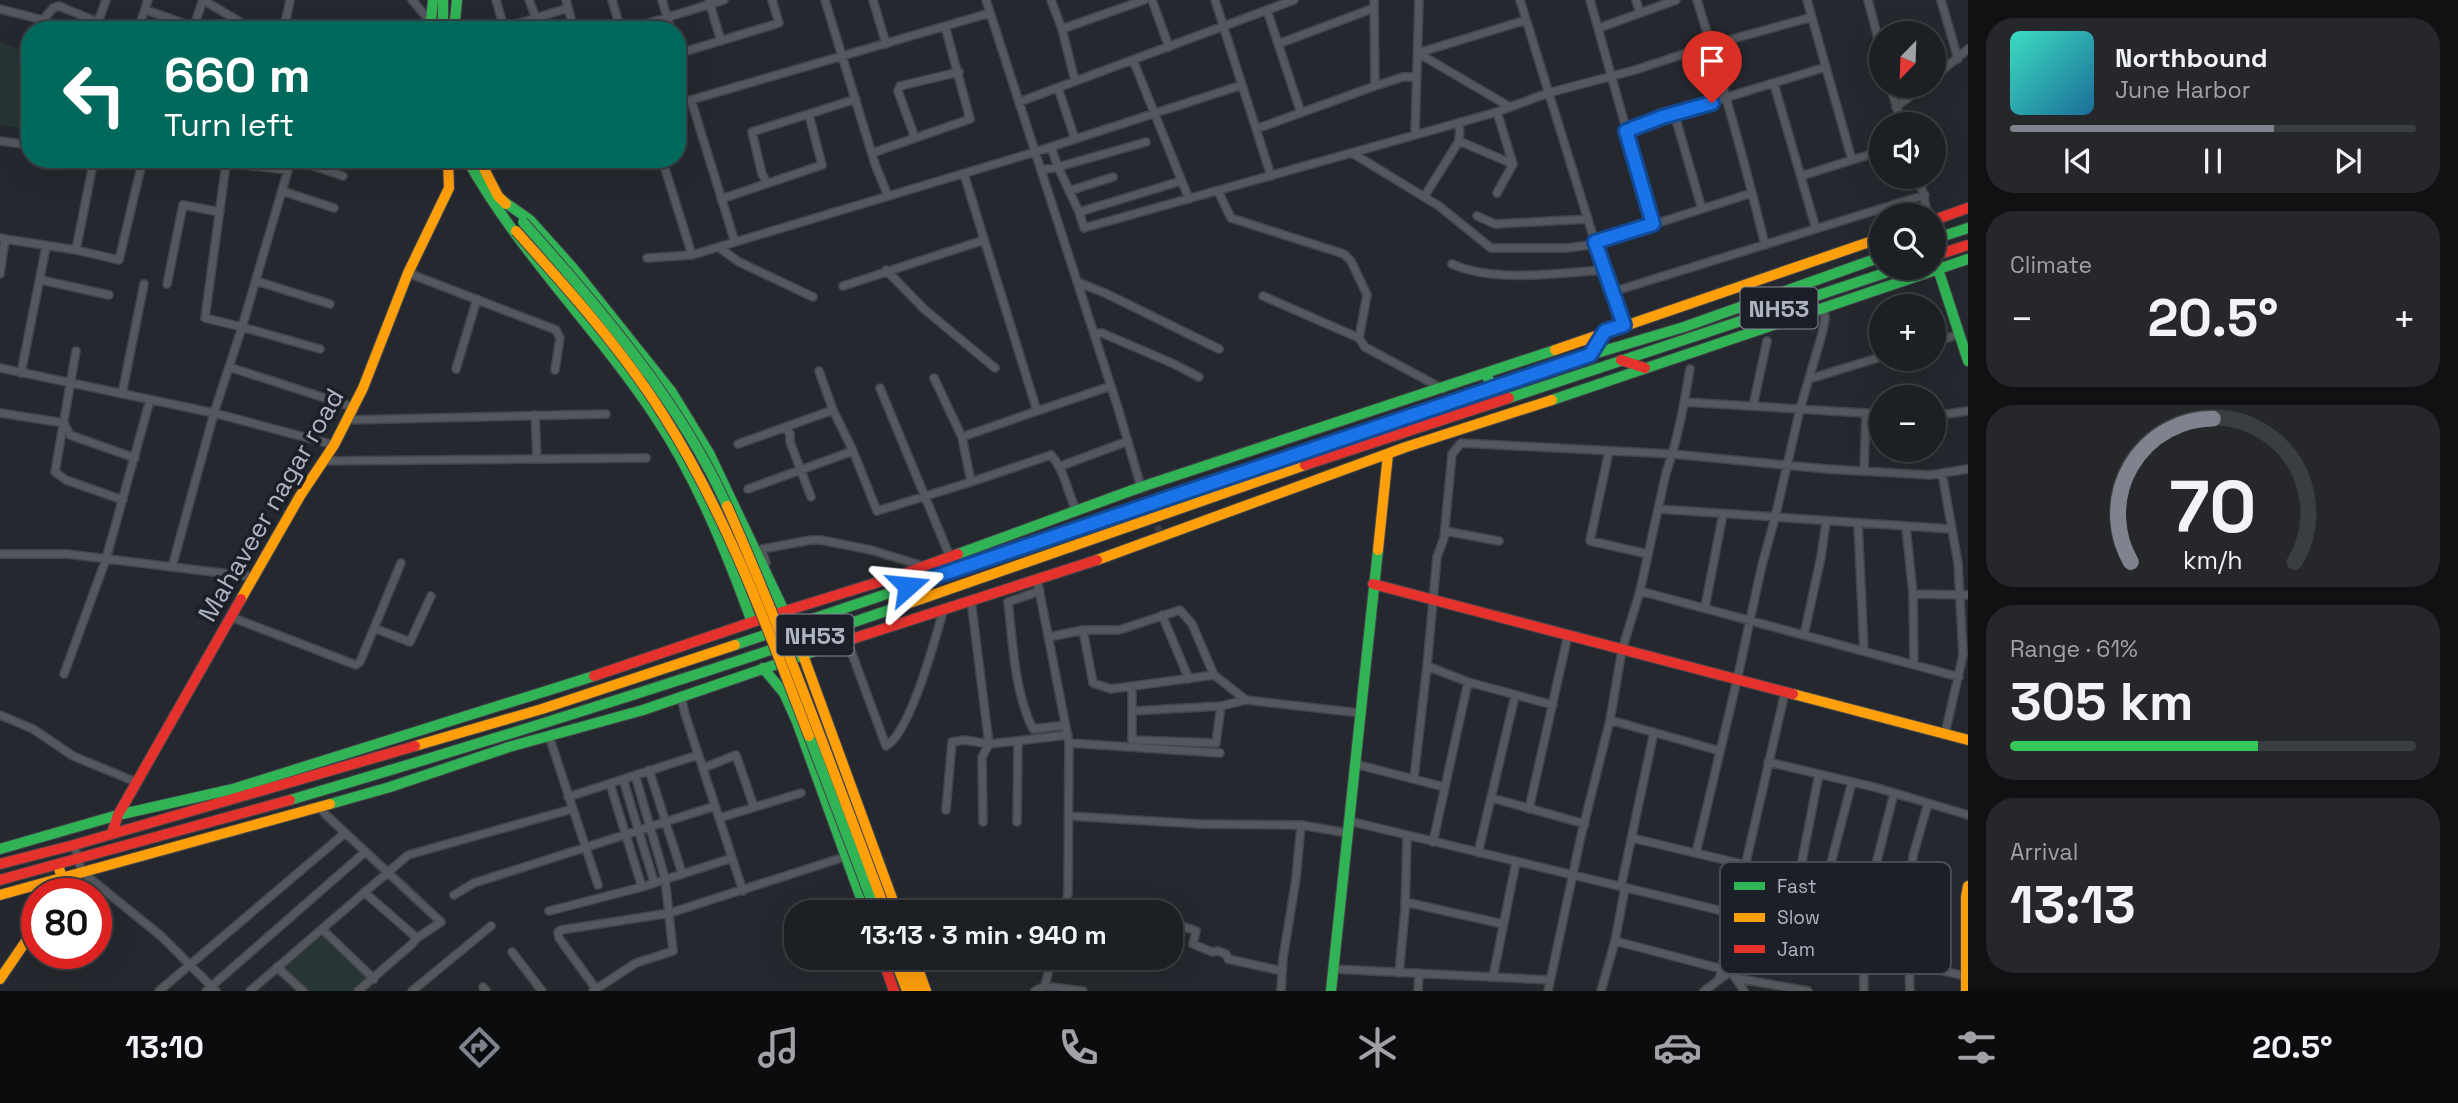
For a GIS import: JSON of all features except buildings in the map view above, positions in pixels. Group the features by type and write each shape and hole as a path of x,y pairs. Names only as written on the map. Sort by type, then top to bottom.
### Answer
{"main road":[{"path":"431,21 433,0"},
{"path":"443,0 443,21"},
{"path":"455,21 457,0"},
{"name":"Mahaveer nagar road","path":"112,833 118,815 136,782 254,577 334,445 363,388 408,273 449,188 447,168"},
{"path":"473,168 516,232 570,293 639,379 663,413 693,465 746,577 871,900"},
{"path":"484,168 510,232 638,390 670,438 703,499 735,573 752,622"},
{"path":"499,204 523,222 572,278 675,411 722,496 804,692 882,900"},
{"path":"499,204 530,220 573,268 671,391 709,453 784,611"},
{"path":"1946,216 1968,208"},
{"path":"1946,235 1968,228"},
{"path":"0,849 118,815 233,789 595,676 924,566 1141,486 1486,374 1869,241"},
{"path":"1946,257 1968,245"},
{"path":"1946,262 1968,259"},
{"name":"NH53","path":"0,864 542,709 1869,261"},
{"name":"NH53","path":"0,880 236,817 731,664 1056,553 1243,485 1869,278"},
{"path":"58,865 62,878 390,788 681,696 1112,555 1388,454 1824,309 1895,280"},
{"path":"1943,280 1962,328 1968,361"},
{"path":"1590,355 1605,331"},
{"path":"1621,360 1645,368"},
{"path":"1486,374 1493,389"},
{"path":"1331,991 1388,454"},
{"path":"1373,584 1968,740"},
{"path":"803,655 893,900"},
{"path":"763,668 784,693 797,722 862,900"},
{"path":"0,895 21,889"},
{"path":"1966,991 1967,893"},
{"path":"0,979 21,948"},
{"path":"887,970 894,991"},
{"path":"899,970 907,991"},
{"path":"908,970 916,991"},
{"path":"919,970 926,991"}],"street":[{"path":"99,21 106,0"},
{"path":"141,21 148,0"},
{"path":"196,21 203,0 233,21"},
{"path":"287,21 290,0"},
{"path":"412,0 427,21"},
{"path":"496,0 500,21"},
{"path":"528,0 536,18"},
{"path":"612,0 620,21"},
{"path":"662,0 668,21"},
{"path":"654,21 709,2 724,0"},
{"path":"686,51 779,23 772,0"},
{"path":"825,0 888,196"},
{"path":"873,0 886,44"},
{"path":"986,0 1141,486"},
{"path":"1051,0 1062,29 1075,81"},
{"path":"1062,29 1144,0"},
{"path":"1152,0 1168,47"},
{"path":"1215,0 1271,176"},
{"path":"1019,102 1294,0"},
{"path":"1415,135 1419,0"},
{"path":"1520,0 1595,242 1624,325"},
{"path":"1590,0 1653,224"},
{"path":"1636,0 1640,13"},
{"path":"1599,28 1676,0"},
{"path":"1697,0 1765,244"},
{"path":"1807,0 1852,160"},
{"path":"1868,0 1873,21"},
{"path":"1941,0 1958,59"},
{"path":"709,2 720,41"},
{"path":"526,21 567,4 572,21"},
{"path":"1278,44 1374,4 1376,86"},
{"path":"0,9 43,20 53,8 59,6 88,21"},
{"path":"1267,10 1301,113"},
{"path":"149,11 175,21"},
{"path":"686,101 990,13"},
{"path":"1051,147 1084,229 1497,112 1548,93 1812,17"},
{"path":"1418,53 1526,20"},
{"path":"872,153 970,119 945,26"},
{"path":"1946,68 1968,49"},
{"path":"1418,53 1510,107"},
{"path":"1133,60 1189,199"},
{"path":"1626,131 1674,113 1725,100 1826,67"},
{"path":"915,138 898,92 900,86 959,72"},
{"path":"1256,129 1403,77 1417,77"},
{"path":"1774,84 1816,229"},
{"path":"647,258 692,255 964,174 1242,85"},
{"path":"1058,88 1075,139"},
{"path":"1893,98 1898,112"},
{"path":"1896,107 1908,98"},
{"path":"767,183 762,174 752,132 856,99"},
{"path":"691,100 735,242"},
{"path":"1497,112 1513,164 1497,193"},
{"path":"1674,113 1702,209"},
{"path":"721,199 822,165 809,115"},
{"path":"1424,197 1459,141 1460,122"},
{"path":"0,141 21,144"},
{"path":"1459,141 1513,164"},
{"path":"1041,170 1146,142"},
{"path":"1352,153 1449,214 1491,248 1567,248 1595,242 1752,193"},
{"path":"1801,176 1869,155"},
{"path":"76,250 92,168"},
{"path":"0,274 3,239 76,250 119,260 141,168"},
{"path":"226,168 205,318 320,349"},
{"path":"172,567 214,413 288,170 277,168"},
{"path":"319,168 343,176"},
{"path":"665,168 692,255"},
{"path":"964,174 1037,411"},
{"path":"1069,191 1113,177"},
{"path":"1079,212 1181,181"},
{"path":"1923,189 1926,203"},
{"path":"282,191 334,208"},
{"path":"1218,191 1231,218 1344,254 1351,261 1367,295 1359,338"},
{"path":"1612,292 1925,195"},
{"path":"167,284 183,205 220,212"},
{"path":"1477,216 1495,224 1588,219"},
{"path":"843,286 984,240"},
{"path":"21,373 46,247"},
{"path":"718,247 740,262 813,297"},
{"path":"1452,264 1466,271 1521,275 1604,270"},
{"path":"886,270 924,309 995,368"},
{"path":"408,273 556,330 560,338 555,370"},
{"path":"41,280 109,295"},
{"path":"256,281 330,304"},
{"path":"1077,282 1219,349"},
{"path":"122,394 144,284"},
{"path":"1263,296 1359,338 1366,347 1443,388"},
{"path":"456,369 477,299"},
{"path":"1696,853 1762,565 1800,409 1822,334 1824,309"},
{"path":"1946,336 1962,328"},
{"path":"1094,334 1102,333 1199,377"},
{"path":"1753,406 1767,341"},
{"path":"76,351 55,464 56,475 123,500"},
{"path":"1809,379 1869,361"},
{"path":"229,367 353,407"},
{"path":"0,368 214,413 334,445"},
{"path":"1548,991 1572,875 1610,720 1622,650 1640,591 1690,369"},
{"path":"819,371 877,511 1051,455 1061,466 1076,510"},
{"path":"934,377 962,437 971,482"},
{"path":"962,437 1111,386"},
{"path":"880,388 950,556"},
{"path":"64,674 106,559 150,400"},
{"path":"1684,402 1869,413"},
{"path":"738,444 833,410"},
{"path":"1946,414 1968,411"},
{"path":"0,413 64,423"},
{"path":"1864,471 1866,413"},
{"path":"346,420 606,414"},
{"path":"535,415 537,459"},
{"path":"64,423 70,435 135,458"},
{"path":"785,427 790,434 790,442 810,498"},
{"path":"1061,466 1128,441"},
{"path":"1414,778 1437,557 1445,531 1452,454 1454,448 1461,443 1672,454 1930,475 1968,469"},
{"path":"748,489 853,451"},
{"path":"1609,451 1590,541 1648,554"},
{"path":"323,461 646,458"},
{"path":"1942,473 1964,595 1963,655 1945,734"},
{"path":"1658,509 1951,529"},
{"path":"1704,607 1723,513"},
{"path":"1804,635 1826,522"},
{"path":"1858,524 1864,651"},
{"path":"1906,527 1913,594 1914,664"},
{"path":"1445,531 1499,541"},
{"path":"767,577 762,549 811,540 871,550 924,566"},
{"path":"0,554 67,554 254,577"},
{"path":"231,617 356,665 360,662 401,563"},
{"path":"1037,579 1068,739 1067,900"},
{"path":"1040,591 1008,602 1020,687 1033,729 1066,724"},
{"path":"1640,591 1959,677"},
{"path":"1913,594 1964,595"},
{"path":"374,628 410,642 431,596"},
{"path":"971,600 989,744 982,757 983,822"},
{"path":"847,640 886,746 892,743 902,726 920,688 944,608"},
{"path":"1049,637 1083,630 1119,629 1180,610 1192,624 1214,676 1246,700"},
{"path":"1162,615 1189,679"},
{"path":"1083,630 1093,683 1111,689 1214,676"},
{"path":"1529,809 1568,635"},
{"path":"1427,666 1468,682 1553,705"},
{"path":"1433,842 1468,682"},
{"path":"1132,687 1132,740 1216,743 1221,706"},
{"path":"1747,862 1785,692"},
{"path":"681,696 743,891"},
{"path":"1478,853 1515,696"},
{"path":"1132,711 1221,706 1246,700 1360,713"},
{"path":"0,715 33,729 73,756 136,782"},
{"path":"1610,720 1720,751"},
{"path":"1601,991 1615,942 1632,838 1654,732"},
{"path":"549,736 598,885"},
{"path":"946,810 952,742 965,740 989,744 1018,742 1030,738 1068,739 1220,753"},
{"path":"1017,822 1018,742"},
{"path":"568,797 698,755"},
{"path":"702,768 737,755 754,807"},
{"path":"1769,762 1894,793 1968,815"},
{"path":"1355,764 1444,787"},
{"path":"649,770 682,873"},
{"path":"1802,862 1819,774"},
{"path":"635,775 665,878 670,913 673,951 636,963 594,990 559,938 558,932 561,930 670,913 838,859"},
{"path":"623,779 654,882"},
{"path":"1831,862 1852,782"},
{"path":"610,783 642,887"},
{"path":"719,818 801,793"},
{"path":"1877,862 1894,793"},
{"path":"1492,798 1585,824"},
{"path":"1912,862 1928,803"},
{"path":"454,895 474,883 715,806"},
{"path":"320,807 441,922 416,938 358,991"},
{"path":"256,989 277,967 408,855 572,808"},
{"path":"1069,816 1200,824 1301,825 1348,833"},
{"path":"1349,821 1720,910"},
{"path":"1281,991 1301,825"},
{"path":"159,991 345,833"},
{"path":"1399,973 1408,836"},
{"path":"1632,838 1734,862"},
{"path":"74,845 82,872 161,936 211,989 365,852"},
{"path":"549,911 642,887 732,858"},
{"path":"1493,977 1516,862"},
{"path":"364,892 416,938"},
{"path":"1405,902 1503,924"},
{"path":"412,991 491,926"},
{"path":"1183,926 1196,931 1194,944 1205,949 1226,954 1228,958 1238,962 1282,971"},
{"path":"321,929 374,979"},
{"path":"1615,942 1720,968"},
{"path":"512,952 542,991"},
{"path":"277,967 303,991"},
{"path":"1045,986 1049,970"},
{"path":"1334,970 1550,980"},
{"path":"1951,973 1965,976"},
{"path":"1418,991 1419,974"},
{"path":"1719,980 1721,974"},
{"path":"1704,991 1727,974"},
{"path":"1733,974 1744,991"},
{"path":"1735,978 1808,991"},
{"path":"1035,991 1045,986 1083,991"}],"shaded area":[{"path":"0,42 21,50 21,128 0,125"},
{"path":"324,935 368,979 354,991 305,991 283,969"}],"tunnel":[{"path":"1141,487 1161,535"}],"traffic: fast":[{"path":"431,21 433,0"},
{"path":"443,0 443,21"},
{"path":"455,21 457,0"},
{"path":"473,168 510,226 632,383 670,440 709,516 752,622"},
{"path":"503,201 530,220 573,268 671,391 709,453 784,611"},
{"path":"523,222 580,287 662,393 708,468 727,506"},
{"path":"1946,235 1968,228"},
{"path":"1552,400 1968,259"},
{"path":"1480,392 1684,327 1869,261"},
{"path":"1509,398 1869,278"},
{"path":"1942,280 1968,361"},
{"path":"958,554 1141,487 1555,350"},
{"path":"1486,374 1493,389"},
{"path":"735,645 1157,503"},
{"path":"1331,991 1378,550"},
{"path":"290,800 595,707 898,607"},
{"path":"330,804 509,747 643,710 827,647"},
{"path":"763,668 784,693 797,722 862,900"},
{"path":"0,849 118,815 233,789 594,676"},
{"path":"809,736 871,900"}],"traffic: slow":[{"path":"241,599 300,496 334,445 363,388 408,273 449,188 448,168"},
{"path":"484,168 498,196 506,204"},
{"path":"516,231 611,342 646,389 685,451 744,571 809,736"},
{"path":"1555,350 1869,242"},
{"path":"1157,503 1480,392"},
{"path":"1097,560 1406,447 1552,400"},
{"path":"1378,550 1388,454"},
{"path":"898,607 1305,465"},
{"path":"727,506 790,657 882,900"},
{"path":"415,746 542,709 735,645"},
{"path":"803,655 893,900"},
{"path":"1793,694 1968,740"},
{"path":"0,895 330,804"},
{"path":"58,865 62,878"},
{"path":"1966,991 1968,886"},
{"path":"0,979 21,948"},
{"path":"899,970 907,991"},
{"path":"908,970 916,991"},
{"path":"919,970 926,991"}],"traffic: jam":[{"path":"1946,216 1968,208"},
{"path":"1946,252 1968,245"},
{"path":"1590,355 1605,331"},
{"path":"1621,360 1645,368"},
{"path":"1305,465 1509,398"},
{"path":"594,676 958,554"},
{"path":"827,647 1097,560"},
{"path":"1373,584 1793,694"},
{"path":"112,833 118,815 241,599"},
{"path":"0,864 415,746"},
{"path":"0,880 290,800"},
{"path":"887,970 894,991"}],"route":[{"path":"908,586 1590,355 1605,331 1624,325 1595,242 1653,224 1626,131 1662,117 1712,103"}]}
